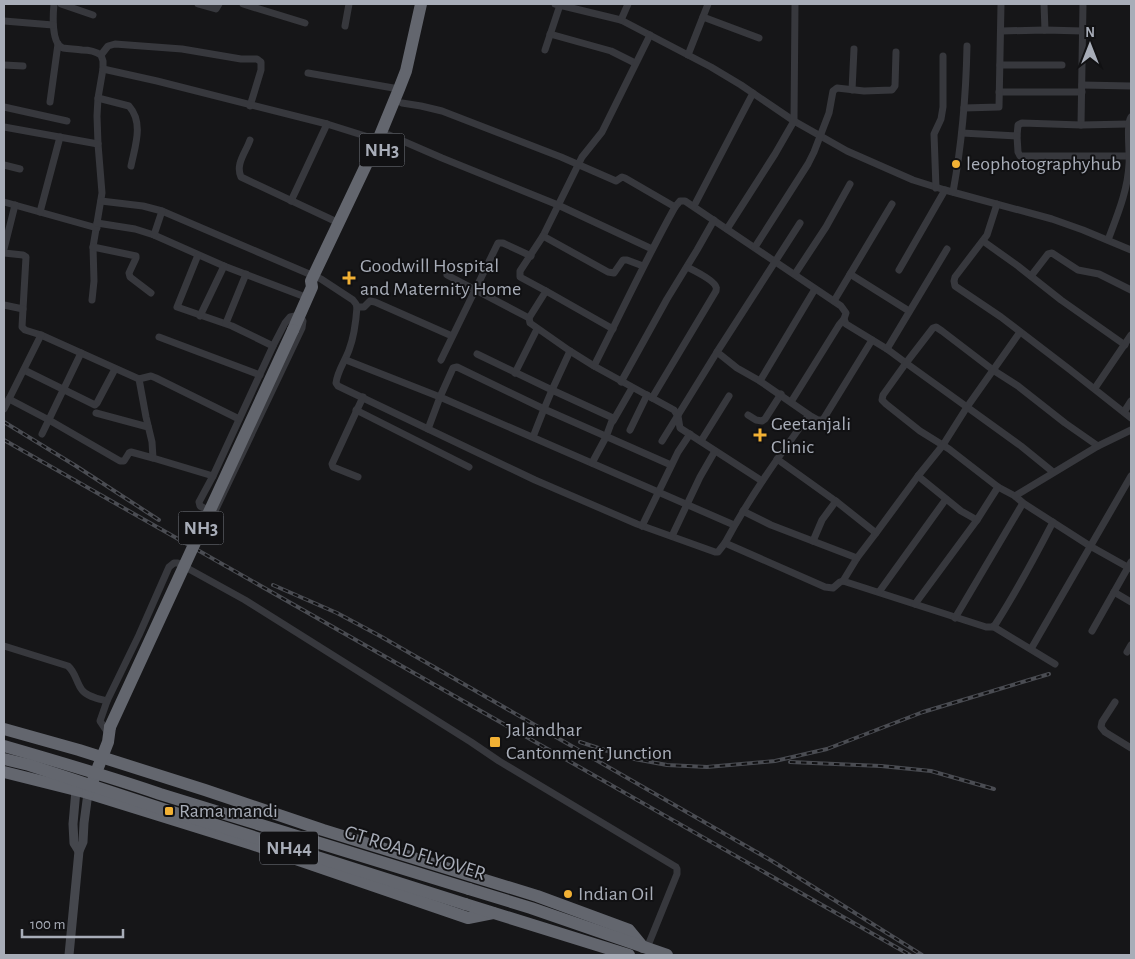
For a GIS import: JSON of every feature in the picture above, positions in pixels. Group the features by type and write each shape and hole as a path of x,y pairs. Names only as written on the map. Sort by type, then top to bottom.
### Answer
{"highway":[{"name":"NH3","path":"82,792 91,754 109,734 293,330 384,138 406,72 421,4"},
{"name":"NH3","path":"314,285 339,223 402,103 413,74 429,4"},
{"path":"4,729 91,754 323,830 537,896 629,930 645,948"},
{"path":"109,734 118,756 132,767"},
{"path":"44,782 53,779 59,770 58,750 53,743"},
{"name":"GT ROAD FLYOVER","path":"4,746 531,908 645,948"},
{"name":"GT ROAD FLYOVER","path":"4,759 29,765 493,913"},
{"path":"130,807 122,800 120,788 124,775 132,767"},
{"path":"4,772 82,792 252,844 468,918 493,913"},
{"name":"NH44","path":"493,913 629,955"},
{"name":"NH44","path":"645,948 667,955"}],"street":[{"path":"50,102 58,44 53,25 54,4"},
{"path":"61,4 93,15"},
{"path":"198,4 216,9 219,4"},
{"path":"243,4 305,22"},
{"path":"345,26 349,4"},
{"path":"545,50 557,4 622,20 734,80 794,121 847,151 912,180 1052,219 1131,250"},
{"path":"622,20 628,4"},
{"path":"688,55 708,4"},
{"path":"727,229 794,121 795,4"},
{"path":"964,108 997,107 999,104 1001,4"},
{"path":"1044,4 1044,30"},
{"path":"1081,125 1083,4"},
{"path":"702,17 759,38"},
{"path":"4,21 53,25"},
{"path":"1001,32 1083,31"},
{"path":"550,34 610,51 635,63"},
{"path":"613,329 520,277 520,271 543,236 586,152 602,132 650,35"},
{"path":"58,44 63,48 92,51 101,55 103,61 98,98 98,144 102,184 93,247 94,281 92,300"},
{"path":"101,55 108,46 115,44 182,49 233,58 257,59 261,62 260,70 250,106"},
{"path":"953,192 962,133 967,79 967,46"},
{"path":"852,90 854,50"},
{"path":"755,247 814,152 830,110 833,91 837,88 889,91 894,88 896,52"},
{"path":"936,188 934,134 941,119 943,106 943,56"},
{"path":"4,65 23,66"},
{"path":"1000,65 1062,65"},
{"path":"103,69 384,138 442,158 558,205 652,249"},
{"path":"308,74 399,89"},
{"path":"999,92 1131,86"},
{"path":"694,206 754,94"},
{"path":"98,98 129,106 135,115 137,135 131,166"},
{"path":"402,103 442,111 562,157 616,181 625,178 675,207"},
{"path":"4,107 67,121"},
{"path":"1108,240 1128,193 1130,156 1130,121 1081,125 1022,123 1018,125 1018,152 1020,156 1130,156"},
{"path":"291,201 327,124"},
{"path":"4,127 98,144"},
{"path":"962,133 1017,136"},
{"path":"40,212 60,137"},
{"path":"250,140 239,165 241,177 339,223"},
{"path":"4,165 20,169"},
{"path":"795,274 826,227 850,184"},
{"path":"899,270 945,190"},
{"path":"594,366 643,266 675,207 681,200 694,206 844,308 846,315 844,319 838,325 791,402"},
{"path":"101,201 143,206 162,211 314,285 353,300 357,307 352,340 346,360 336,378 336,385 534,480 642,526 715,552 718,552 777,459 809,415"},
{"path":"4,202 97,225 135,229 154,235 246,274 314,285"},
{"path":"834,301 892,204"},
{"path":"997,204 987,235 955,277 955,286 976,299 1095,388 1131,418"},
{"path":"15,205 4,251 26,257 23,328 139,379 151,376 156,378 239,419"},
{"path":"154,235 162,211"},
{"path":"621,382 714,220"},
{"path":"662,441 800,223"},
{"path":"543,236 612,273 616,271 623,260 643,266"},
{"path":"983,241 1032,276 1061,300 1125,345"},
{"path":"440,360 498,243 503,243 530,256"},
{"path":"93,247 136,256 130,277 151,293"},
{"path":"887,349 947,249"},
{"path":"1032,276 1048,254 1052,253 1078,270 1099,274 1131,290"},
{"path":"198,255 177,306 200,316 226,323 273,346"},
{"path":"200,316 224,266"},
{"path":"630,430 716,291 716,285 687,267"},
{"path":"226,323 246,274"},
{"path":"850,274 909,311"},
{"path":"447,275 529,318"},
{"path":"760,380 815,289"},
{"path":"546,291 529,318 530,324 594,366 674,410 678,416 679,427 762,482"},
{"path":"357,307 364,306 372,301 452,336"},
{"path":"4,305 23,309"},
{"path":"300,315 303,321 302,328 213,513 199,504 273,346 287,320 290,317 300,315"},
{"path":"844,319 846,324 887,349 1021,446 1053,472"},
{"path":"1092,631 1130,566 1090,546 1015,496 998,487 886,404 882,400 883,395 930,331 935,327 1098,446"},
{"path":"515,373 537,329"},
{"path":"724,543 825,587 834,588 843,581 857,558 943,445 1020,332"},
{"path":"4,409 41,335"},
{"path":"1095,388 1131,335"},
{"path":"160,337 260,375"},
{"path":"717,352 737,368 760,380 820,421 824,418 872,340"},
{"path":"532,438 570,351"},
{"path":"42,434 81,353"},
{"path":"477,354 612,418 613,421"},
{"path":"346,360 440,397 734,525"},
{"path":"428,429 452,370 457,367 544,409 671,465"},
{"path":"24,370 95,405 115,369"},
{"path":"139,379 152,442 153,458"},
{"path":"592,463 632,388"},
{"path":"748,415 762,421 781,394"},
{"path":"701,441 729,396"},
{"path":"358,476 333,467 332,464 363,397"},
{"path":"9,399 120,461 124,461 131,452 213,476"},
{"path":"1124,412 1131,401"},
{"path":"356,410 470,467"},
{"path":"96,413 148,427"},
{"path":"388,426 394,413"},
{"path":"1015,496 1098,446 1131,430"},
{"path":"642,526 671,465 690,434"},
{"path":"672,536 686,504 715,451"},
{"path":"777,459 836,501 876,533"},
{"path":"918,476 961,511 977,520"},
{"path":"1031,649 1131,476"},
{"path":"915,604 977,520 998,487"},
{"path":"879,592 946,499"},
{"path":"813,541 822,520 836,501"},
{"path":"955,618 1023,503"},
{"path":"743,511 772,525 857,558"},
{"path":"994,626 1053,522"},
{"path":"109,734 100,720 107,701 169,567 178,563 245,600 499,761 673,865 677,872 645,948"},
{"path":"843,581 955,618 986,627 994,626 1055,664"},
{"path":"1114,592 1131,602"},
{"path":"1127,652 1131,645"},
{"path":"4,646 68,666 85,693 107,701"},
{"path":"1115,702 1102,722 1101,727 1105,732 1129,747 1131,738"},
{"path":"69,955 79,851 83,842 82,792"}],"railway":[{"path":"4,422 159,520"},
{"path":"4,440 910,955"},
{"path":"273,585 337,613 380,636 772,861 922,955"},
{"path":"580,742 629,758 667,765 707,767 775,761 827,749 923,712 1049,674"},
{"path":"790,762 881,766 931,771 994,789"}],"place":[{"name":"leophotographyhub","path":"956,164"},
{"name":"Goodwill Hospital and Maternity Home","path":"349,278"},
{"name":"Geetanjali Clinic","path":"760,435"},
{"name":"Jalandhar Cantonment Junction","path":"495,742"},
{"name":"Rama mandi","path":"169,811"},
{"name":"Indian Oil","path":"568,894"}]}
